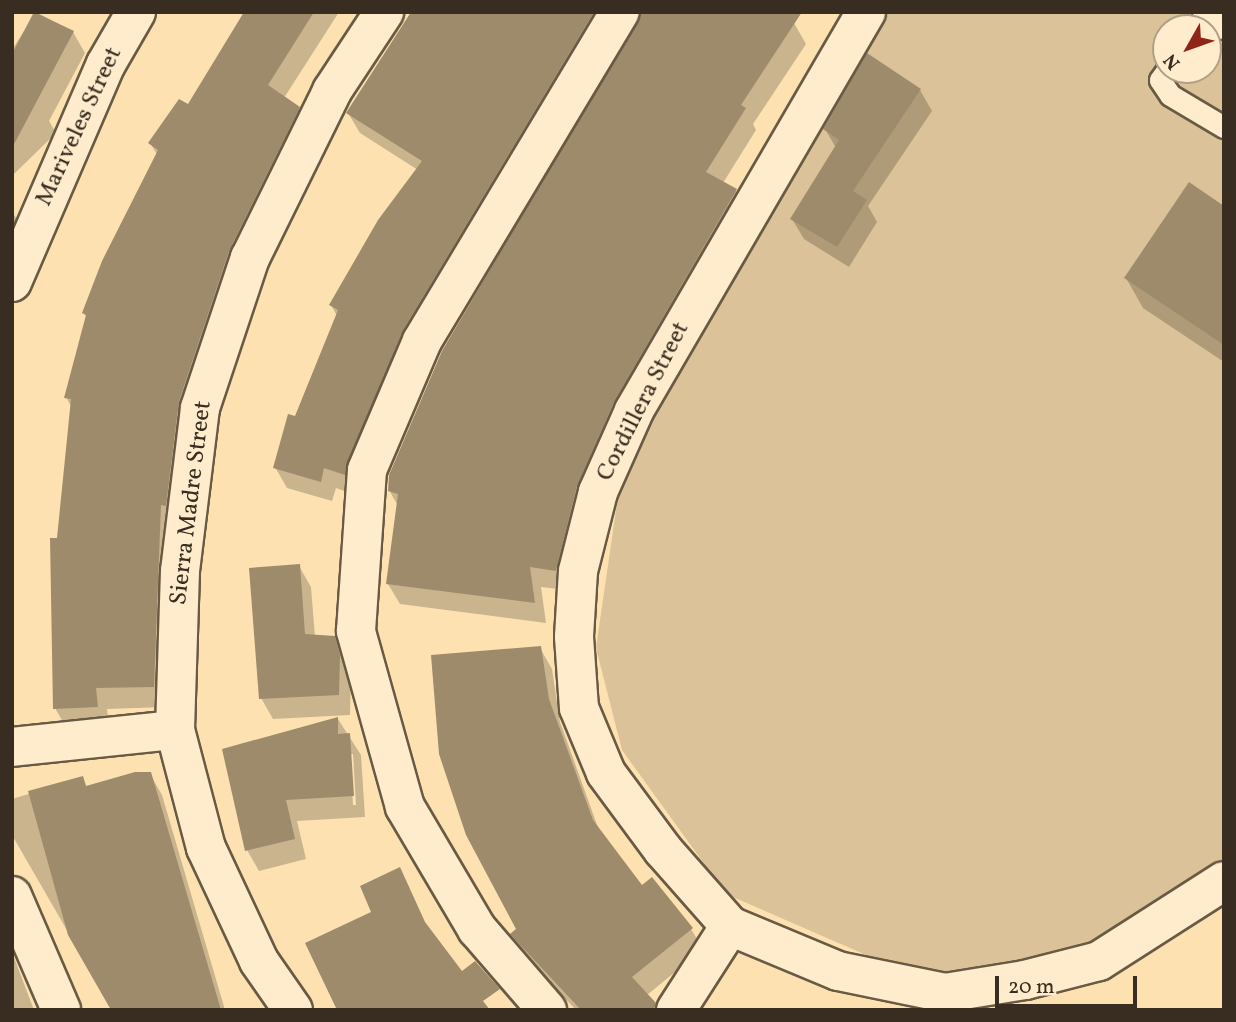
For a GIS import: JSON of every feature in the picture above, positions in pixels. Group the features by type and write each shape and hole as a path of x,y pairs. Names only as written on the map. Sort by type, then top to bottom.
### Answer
{"street":[{"name":"Mariveles Street","path":"12,282 106,64 136,12"},
{"name":"Sierra Madre Street","path":"293,1010 259,961 206,848 175,730 180,571 200,408 250,258 332,91 384,12"},
{"path":"547,1010 477,929 405,807 356,631 368,470 422,341 620,12"},
{"name":"Cordillera Street","path":"866,12 634,411 598,492 578,571 574,637 579,708 606,773 663,850 730,926 838,971 944,993 1099,961 1224,881"},
{"path":"1212,12 1224,20"},
{"path":"12,747 175,730"},
{"path":"12,896 61,1010"},
{"path":"676,1010 730,926"}],"lane":[{"path":"1163,84 1170,95 1224,128"}],"shaded area":[{"path":"886,12 1187,12 1190,14 1152,14 1152,84 1222,84 1222,35 1224,36 1224,863 1097,951 1018,971 903,971 726,894 622,750 596,648 618,496 663,385"}],"building":[{"path":"34,12 74,31 12,148 12,54"},
{"path":"244,12 314,12 268,85 300,107 229,251 179,401 166,506 161,505 154,687 96,688 98,707 53,709 50,538 57,538 71,399 64,398 86,315 82,313 102,261 158,150 148,143 179,99 188,104"},
{"path":"411,12 594,12 403,330 345,475 324,468 321,482 273,468 288,414 295,416 338,310 329,305 378,220 422,161 346,113"},
{"path":"642,12 802,12 741,105 746,108 706,172 737,189 614,402 577,486 556,571 530,567 535,603 386,584 398,494 388,491 389,475 442,351"},
{"path":"867,53 921,89 853,191 867,200 837,247 790,219 839,140 823,129"},
{"path":"1189,182 1224,206 1224,345 1124,278"},
{"path":"300,564 305,634 335,636 340,655 339,695 259,699 249,568"},
{"path":"541,646 549,699 593,820 642,885 652,877 693,928 632,977 656,1003 654,1010 581,1010 510,934 516,929 466,835 439,754 431,655"},
{"path":"338,717 338,734 350,733 354,796 286,800 295,839 245,851 222,749"},
{"path":"135,772 151,772 221,1010 111,1010 68,935 28,791 83,776 86,786"},
{"path":"400,867 425,922 462,971 475,961 500,989 483,1001 490,1010 337,1010 305,943 371,912 360,886"}]}
